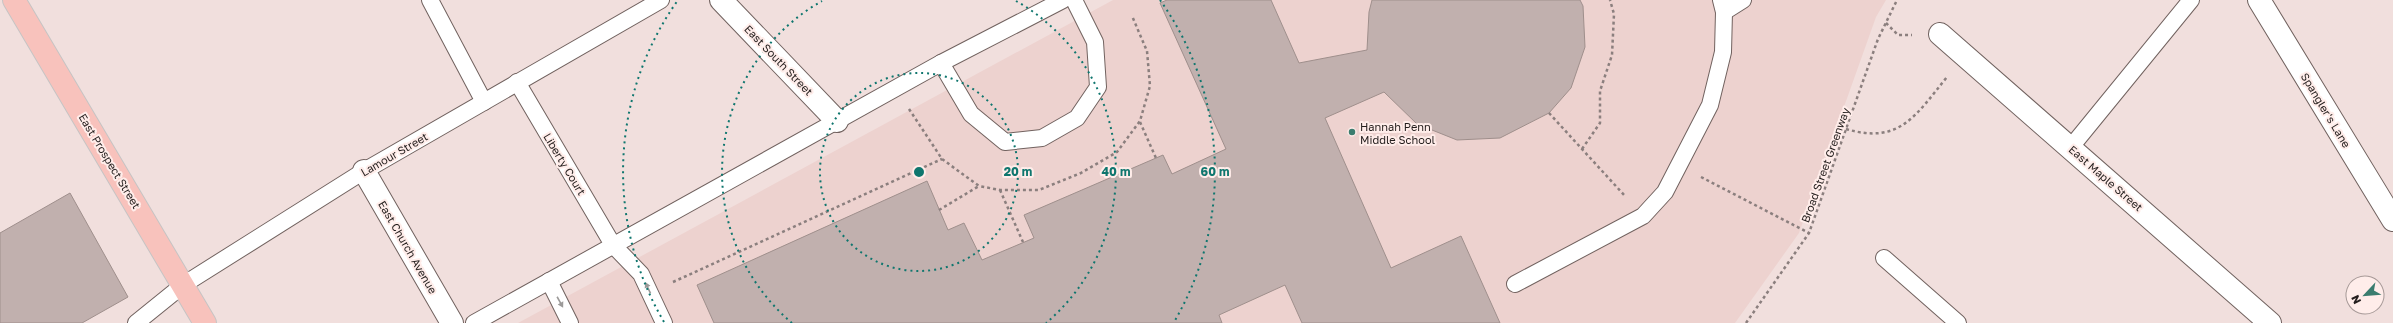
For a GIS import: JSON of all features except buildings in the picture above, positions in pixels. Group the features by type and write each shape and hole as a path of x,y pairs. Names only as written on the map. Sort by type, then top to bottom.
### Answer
{"main road":[{"name":"East Prospect Street","path":"14,0 184,285 205,323"}],"street":[{"name":"East South Street","path":"722,0 837,121"},
{"name":"Spangler's Lane","path":"2259,0 2393,220"},
{"name":"East Maple Street","path":"1940,34 2071,147 2270,323"},
{"name":"East Church Avenue","path":"364,171 452,323"}],"lane":[{"path":"430,0 484,102"},
{"name":"Lamour Street","path":"136,323 184,285 364,171 661,0"},
{"path":"474,323 941,63 1063,0"},
{"path":"941,63 971,114 1006,142 1042,138 1077,118 1098,87 1095,42 1074,0"},
{"path":"1515,284 1643,216 1665,192 1710,105 1723,52 1722,6 1743,0"},
{"path":"2071,147 2191,0"},
{"name":"Liberty Court","path":"517,82 613,245 641,274 664,323"},
{"path":"1884,258 1958,323"},
{"path":"549,281 570,323"}],"path":[{"path":"1582,149 1600,123 1600,91 1612,55 1614,14 1610,0"},
{"name":"Broad Street Greenway","path":"1746,323 1809,233 1878,39 1897,0"},
{"path":"1846,129 1875,134 1890,132 1899,128 1908,121 1965,55"},
{"path":"1549,113 1643,216"},
{"path":"1140,121 1156,158"},
{"path":"670,284 942,158"},
{"path":"1680,165 1809,233"},
{"path":"939,210 980,186"},
{"path":"1000,190 1023,242"}],"shaded area":[{"name":"Hannah Penn Middle School","path":"1113,0 1886,0 1876,17 1799,233 1735,323 518,323"}],"place":[{"name":"Hannah Penn Middle School","path":"1352,132"}]}
